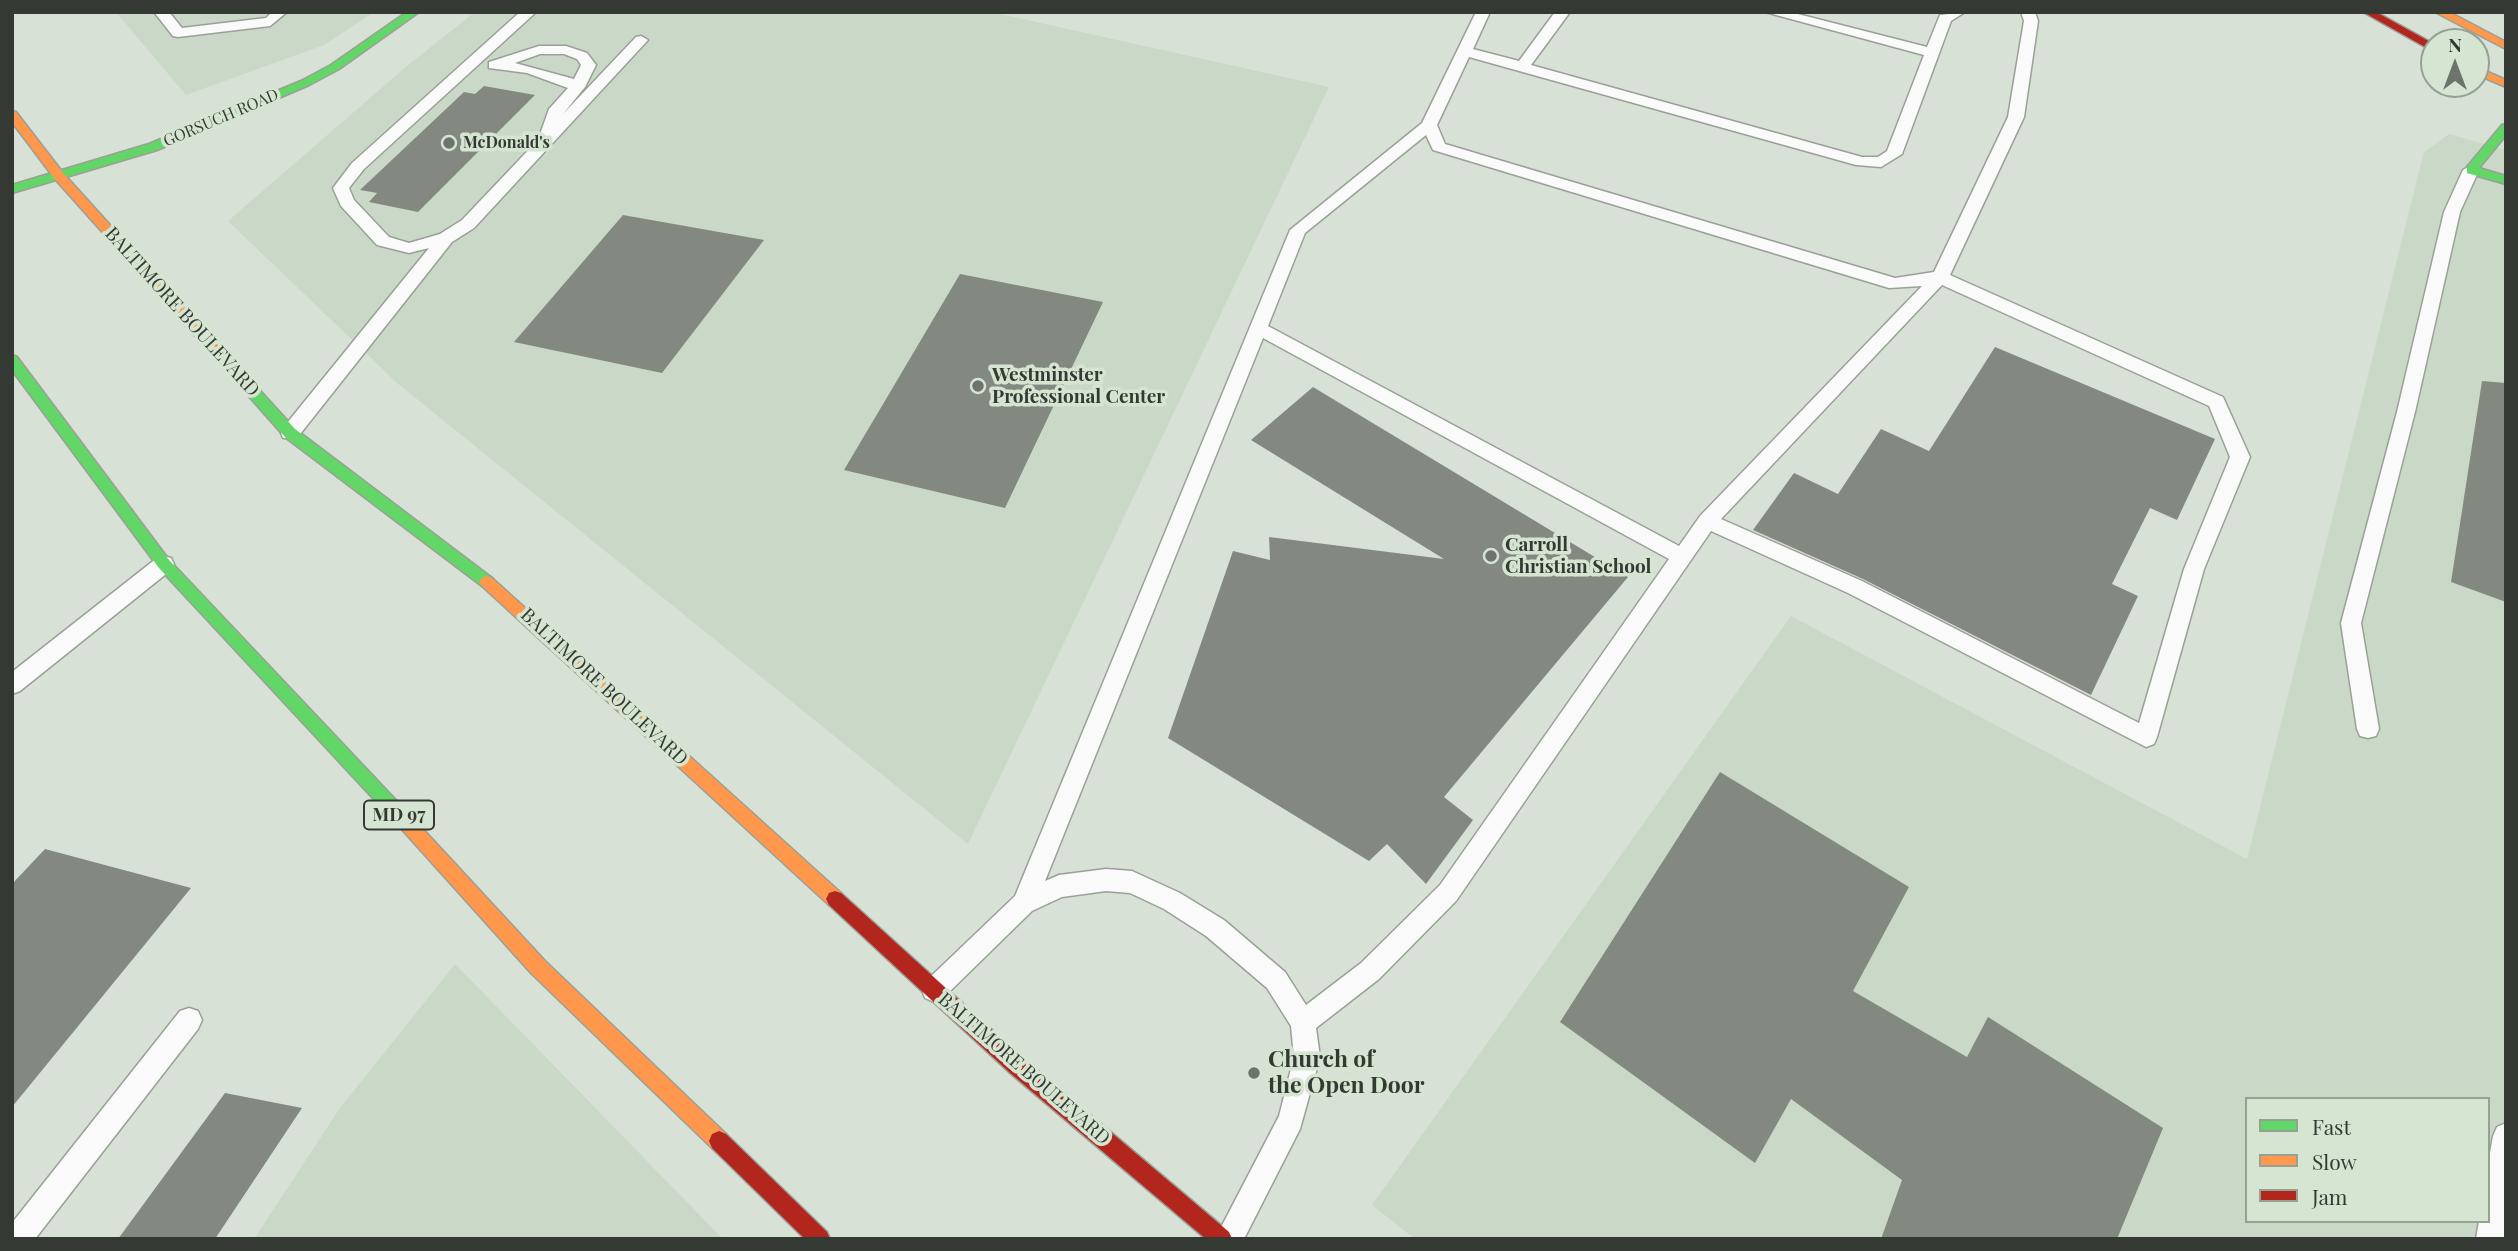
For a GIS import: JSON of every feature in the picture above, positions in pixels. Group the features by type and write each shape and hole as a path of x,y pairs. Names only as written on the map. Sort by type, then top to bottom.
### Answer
{"main road":[{"name":"GORSUCH ROAD","path":"12,189 60,177 153,147 305,83 335,67 414,12"},
{"path":"2368,12 2420,40"},
{"path":"2440,12 2506,46"},
{"path":"2490,77 2506,84"},
{"name":"BALTIMORE BOULEVARD","path":"12,114 60,177 290,433 497,589 1016,1065 1222,1239"},
{"path":"2506,127 2471,170 2506,180"},
{"name":"MD 97","path":"12,360 164,564 254,657 538,967 820,1239"}],"lane":[{"path":"161,12 178,33 270,22 280,12"},
{"path":"1024,903 1298,230 1429,125 1483,12"},
{"path":"1522,67 1563,12"},
{"path":"1772,12 1932,53"},
{"path":"1465,51 1863,162 1881,162 1894,154 1945,19 1958,12"},
{"path":"1303,1023 1370,971 1448,892 1707,521 1940,277 2016,117 2031,21 2028,12"},
{"path":"446,239 409,248 383,241 347,202 341,188 358,166 527,14"},
{"path":"290,433 446,239 468,225 641,40"},
{"path":"494,65 539,50 566,50 582,56 589,65 577,87 557,109 541,147"},
{"path":"467,67 494,65 528,69 560,78 577,87"},
{"path":"1429,125 1439,147 1895,284 1940,277 2216,402 2240,457 2194,569 2146,737 1855,587 1707,521"},
{"path":"2368,729 2351,623 2406,412 2452,212 2471,170"},
{"path":"1258,328 1682,556"},
{"path":"12,685 164,564"},
{"path":"934,990 1024,903 1059,886 1106,880 1132,882 1172,901 1215,928 1276,980 1303,1023 1307,1058 1291,1120 1230,1239"},
{"path":"18,1239 189,1020"},
{"path":"2490,1239 2506,1136"}],"shaded area":[{"path":"116,12 374,12 324,45 186,95"},
{"path":"475,12 991,12 1329,87 968,844 397,383 228,221 407,66"},
{"path":"2449,134 2506,150 2506,1239 1415,1239 1372,1205 1791,616 2247,859 2424,152"},
{"path":"455,964 723,1239 254,1239 340,1108"}],"building":[{"name":"McDonald's","path":"484,86 535,95 418,212 369,202 377,193 360,190 464,92 475,94"},
{"path":"623,215 764,240 662,373 514,342"},
{"name":"Westminster Professional Center","path":"960,274 1103,302 1005,508 844,470"},
{"path":"1995,347 2215,439 2177,520 2150,508 2112,584 2138,596 2091,695 1863,579 1753,530 1794,473 1838,494 1881,429 1929,451"},
{"path":"2482,381 2506,383 2506,602 2451,582"},
{"path":"1313,387 1628,577 1444,797 1473,820 1426,884 1387,844 1369,861 1168,738 1233,551 1270,560 1269,537 1444,559 1251,440"},
{"path":"1720,772 1909,887 1853,991 1967,1057 1988,1017 2163,1128 2117,1239 1881,1239 1902,1180 1791,1099 1755,1163 1560,1022"},
{"path":"45,849 191,888 12,1107 12,884"},
{"path":"225,1093 302,1108 215,1239 118,1239"}],"traffic: fast":[{"path":"12,189 153,147 305,83 335,67 414,12"},
{"path":"2506,127 2471,170 2506,180"},
{"path":"219,354 290,433 487,582"},
{"path":"12,360 164,564 403,819"}],"traffic: slow":[{"path":"2440,12 2506,46"},
{"path":"2490,77 2506,84"},
{"path":"12,114 59,176 219,354"},
{"path":"487,582 835,899"},
{"path":"403,819 538,967 719,1141"}],"traffic: jam":[{"path":"2368,12 2420,41"},
{"path":"835,899 1016,1065 1222,1239"},
{"path":"719,1141 820,1239"}],"place":[{"name":"McDonald's","path":"449,143"},
{"name":"Westminster Professional Center","path":"978,386"},
{"name":"Carroll Christian School","path":"1491,556"},
{"name":"Church of the Open Door","path":"1254,1073"}]}
